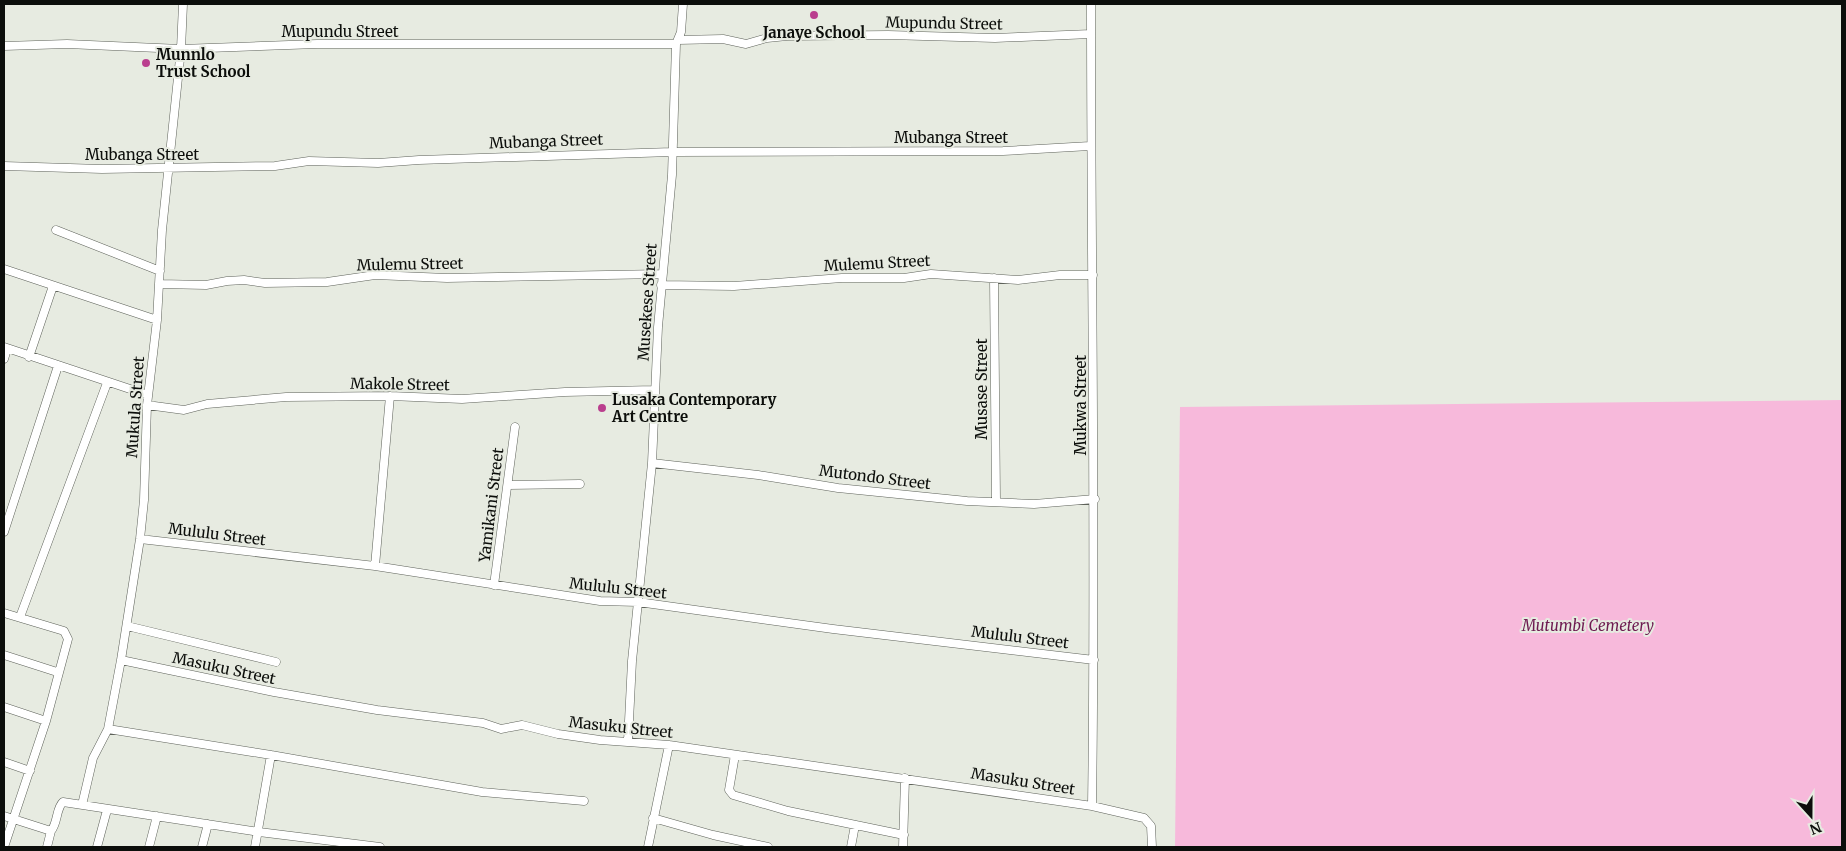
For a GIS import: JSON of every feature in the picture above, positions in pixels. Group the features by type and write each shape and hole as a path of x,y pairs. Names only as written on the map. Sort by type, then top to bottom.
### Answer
{"street":[{"name":"Mukula Street","path":"82,805 93,758 108,729 127,626 140,539 144,500 147,405 157,320 169,168 182,48 183,4"},
{"name":"Musekese Street","path":"628,741 632,661 652,463 654,390 661,285 672,175 677,42 682,23 683,4"},
{"name":"Mukwa Street","path":"1091,4 1090,146 1095,499 1092,806"},
{"name":"Mupundu Street","path":"4,46 67,44 182,48 317,44 677,42 723,39 746,44 767,38 787,36 995,38 1091,34"},
{"name":"Mubanga Street","path":"4,166 102,169 169,168 275,166 309,161 378,163 672,152 993,151 1090,146"},
{"path":"56,230 160,271"},
{"path":"4,269 157,320"},
{"name":"Mulemu Street","path":"160,284 206,285 244,280 265,283 327,282 367,276 447,278 662,274"},
{"name":"Mulemu Street","path":"661,285 734,286 842,278 904,278 931,274 1018,280 1060,275 1093,275"},
{"name":"Musase Street","path":"994,278 996,501"},
{"path":"29,357 53,286"},
{"path":"4,359 6,348 107,383 148,394"},
{"path":"4,532 58,366"},
{"path":"20,617 107,383"},
{"name":"Makole Street","path":"147,405 184,410 207,404 286,397 390,396 462,399 565,392 654,390"},
{"path":"374,566 390,396"},
{"name":"Yamikani Street","path":"494,585 515,427"},
{"name":"Mutondo Street","path":"652,463 758,474 876,492 967,501 1034,504 1095,499"},
{"path":"508,485 580,484"},
{"name":"Mululu Street","path":"140,539 374,566 600,601 638,602 834,630 1094,660"},
{"path":"4,613 64,631 68,634 46,721 4,847"},
{"path":"127,626 276,662"},
{"path":"4,655 57,672"},
{"name":"Masuku Street","path":"121,660 274,692 359,707 483,723 501,729 522,726 558,734 600,740 668,745 1092,806 1144,818 1151,826 1152,847"},
{"path":"4,708 46,721"},
{"path":"108,729 482,792 584,802"},
{"path":"648,847 668,745"},
{"path":"256,847 271,755"},
{"path":"735,755 729,790 733,795 788,811 904,835"},
{"path":"4,762 30,771"},
{"path":"903,847 905,778"},
{"path":"47,847 51,831 56,824 61,803 259,832 380,847"},
{"path":"97,847 107,810"},
{"path":"4,816 51,831"},
{"path":"149,847 157,816"},
{"path":"653,818 713,835 768,847"},
{"path":"202,847 208,824"},
{"path":"851,847 855,825"},
{"path":"311,847 313,838"}],"green space":[{"name":"Mutumbi Cemetery","path":"1842,400 1842,847 1175,847 1180,407"}],"place":[{"name":"Janaye School","path":"814,15"},
{"name":"Munnlo Trust School","path":"146,63"},
{"name":"Lusaka Contemporary Art Centre","path":"602,408"}]}
